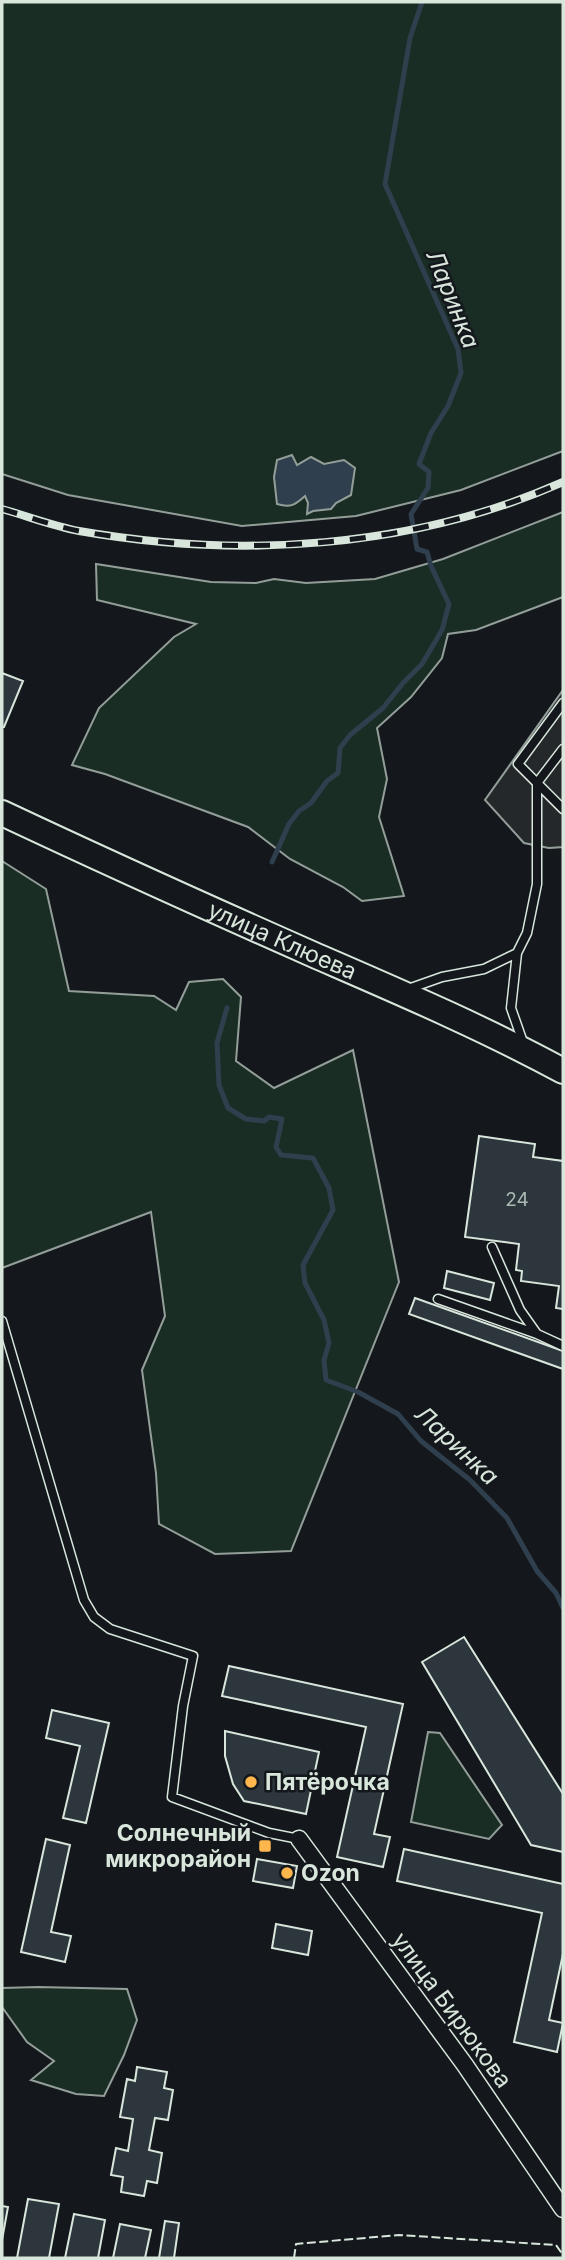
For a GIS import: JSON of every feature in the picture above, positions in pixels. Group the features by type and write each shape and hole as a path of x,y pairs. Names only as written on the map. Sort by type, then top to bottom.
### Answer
{"main road":[{"name":"улица Клюева","path":"2,813 401,991 563,1071"}],"street":[{"name":"улица Бирюкова","path":"299,1839 465,2065 563,2209"}],"lane":[{"path":"563,703 517,764 563,809"},
{"path":"526,1051 511,1008 517,953 527,933 537,884 537,783 563,749"},
{"path":"401,991 442,977 484,969 517,953"},
{"path":"492,1247 520,1310 537,1334"},
{"path":"438,1299 563,1346"},
{"path":"2,1321 84,1600 94,1617 110,1629 193,1656 183,1706 172,1797 269,1833 299,1839"}],"green space":[{"path":"2,2 563,2 563,451 461,490 356,516 242,526 68,495 2,474"},
{"path":"563,512 563,597 476,630 448,634 442,658 411,697 377,728 387,779 379,817 404,896 362,901 343,887 290,859 248,827 105,774 72,765 99,708 174,637 196,624 97,600 96,564 211,582 256,583 274,579 306,583 375,579 443,559"},
{"path":"2,861 46,889 69,991 154,996 176,1010 189,982 223,979 241,997 236,1061 274,1088 353,1050 399,1282 291,1551 215,1554 159,1524 156,1473 142,1370 165,1316 151,1212 2,1268"},
{"path":"428,1732 440,1733 502,1825 489,1839 411,1822"},
{"path":"2,1988 127,1989 137,2020 104,2096 76,2094 31,2080 54,2061 27,2042 2,2007"}],"shaded area":[{"path":"563,690 563,847 549,848 524,843 485,800"}],"water":[{"path":"292,455 297,465 311,457 324,464 344,460 355,468 351,495 331,509 307,514 308,503 305,496 292,505 277,504 274,477 277,460"}],"building":[{"path":"2,673 23,681 4,727 2,727"},
{"path":"479,1136 535,1144 533,1157 563,1161 563,1309 556,1308 559,1286 521,1281 522,1271 516,1270 519,1244 465,1237"},
{"path":"447,1271 494,1283 490,1300 444,1288"},
{"path":"415,1298 563,1351 563,1369 409,1314"},
{"path":"464,1637 563,1794 563,1852 531,1845 422,1662"},
{"path":"229,1666 403,1704 374,1834 390,1837 383,1867 337,1857 366,1727 222,1696"},
{"path":"52,1710 109,1723 86,1823 63,1818 80,1746 46,1738"},
{"path":"225,1731 319,1752 306,1814 244,1801 233,1784 225,1756"},
{"path":"46,1839 70,1845 51,1932 71,1936 65,1962 21,1952"},
{"path":"404,1849 563,1884 563,1954 549,2020 563,2023 557,2052 514,2042 542,1913 397,1881"},
{"path":"257,1859 297,1866 293,1888 253,1881"},
{"path":"276,1924 312,1931 308,1955 272,1948"},
{"path":"137,2067 167,2072 164,2088 173,2090 168,2120 155,2118 149,2150 162,2153 157,2183 147,2181 144,2196 121,2192 123,2177 111,2175 116,2148 128,2151 133,2119 120,2117 127,2079 135,2081"},
{"path":"28,2199 59,2204 49,2258 17,2258"},
{"path":"2,2206 8,2207 2,2240"},
{"path":"74,2214 105,2220 98,2258 65,2258"},
{"path":"165,2221 179,2223 174,2258 159,2258"},
{"path":"120,2224 151,2230 145,2258 113,2258"}],"waterway":[{"name":"Ларинка","path":"272,862 289,824 299,811 311,803 327,781 338,773 340,748 350,735 383,708 422,664 442,630 449,604 427,552 417,549 411,514 428,488 429,472 419,464 461,373 458,349 385,184 410,38 422,2"},
{"name":"Ларинка","path":"227,1008 217,1043 219,1085 228,1108 246,1119 282,1119 276,1147 281,1155 313,1158 329,1188 333,1210 303,1265 305,1283 324,1320 329,1343 324,1360 326,1380 358,1392 398,1414 421,1441 470,1480 507,1518 537,1571 556,1593 563,1608"}],"railway":[{"path":"2,509 69,529 140,540 201,545 263,545 325,542 446,522 563,482"}],"fence":[{"path":"294,2258 296,2244 399,2235 556,2245 563,2255"}],"place":[{"name":"Пятёрочка","path":"251,1782"},
{"name":"Солнечный микрорайон","path":"265,1846"},
{"name":"Ozon","path":"287,1873"}]}
